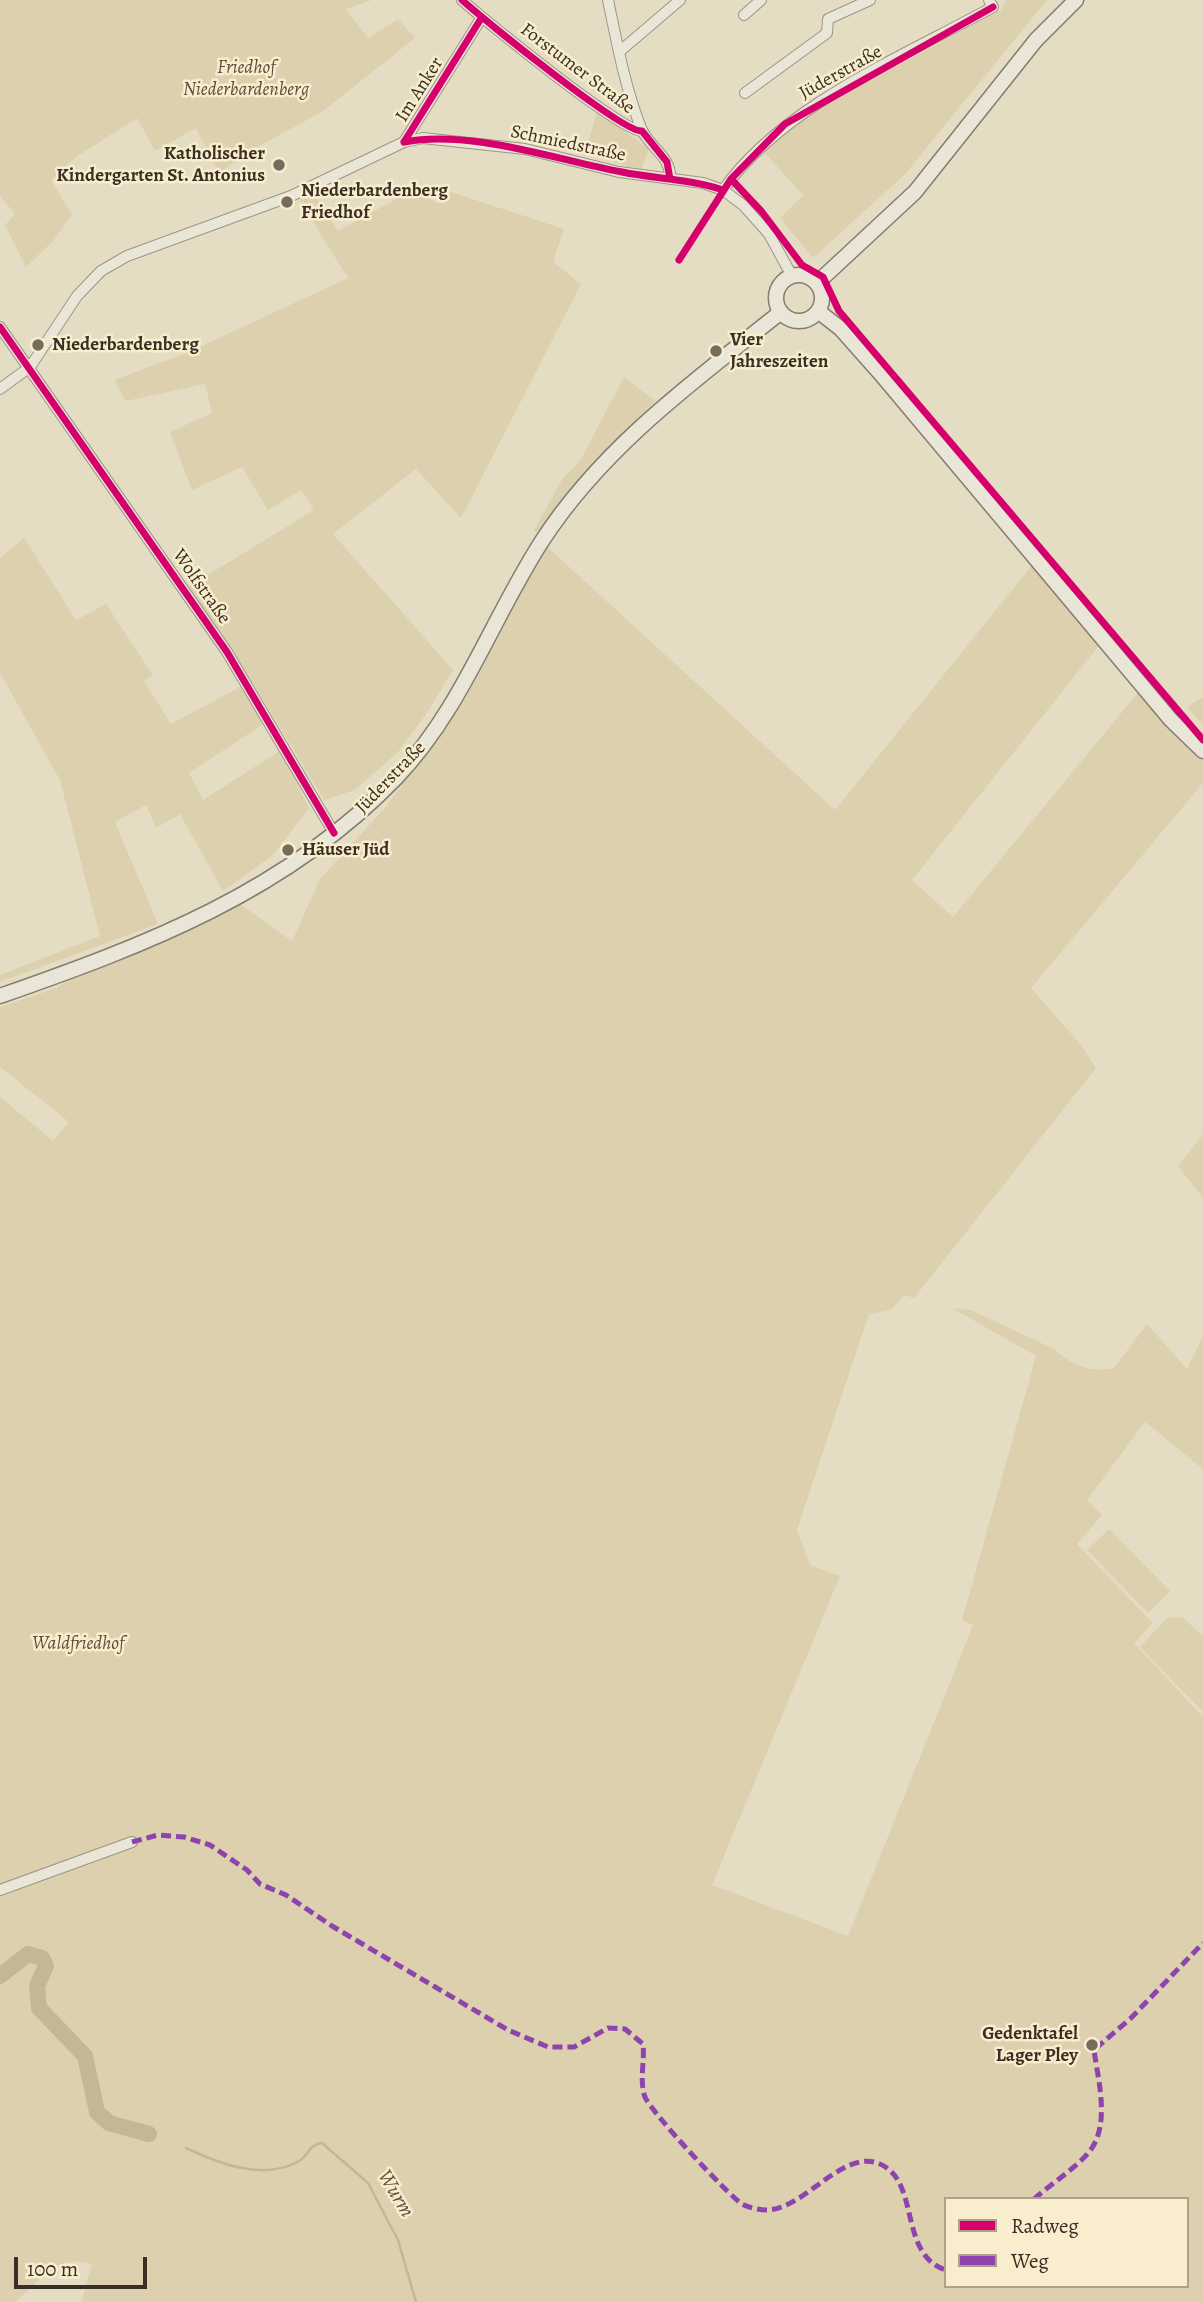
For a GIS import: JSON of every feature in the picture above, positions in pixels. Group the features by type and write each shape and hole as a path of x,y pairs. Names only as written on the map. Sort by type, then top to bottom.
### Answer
{"main road":[{"path":"817,283 915,192 1036,40 1076,0"},
{"path":"792,276 805,276 817,283 822,297 818,311 800,321 781,312 777,291 792,276"},
{"path":"818,311 841,329 880,373 1171,720 1203,751"},
{"name":"Jüderstraße","path":"0,996 159,938 235,899 334,833 395,778 442,722 542,541 586,482 635,434 781,312"}],"street":[{"name":"Forstumer Straße","path":"463,0 629,128 642,131 667,162 670,179"},
{"path":"608,0 619,52 642,131"},
{"path":"619,52 680,0"},
{"path":"744,15 761,0"},
{"path":"746,93 827,33 828,19 870,0"},
{"name":"Jüderstraße","path":"723,190 760,147 792,119 991,4"},
{"name":"Im Anker","path":"404,142 482,17"},
{"name":"Schmiedstraße","path":"30,367 77,296 101,271 127,256 291,195 404,142 423,138 524,149 619,172 703,183 723,190"},
{"path":"723,190 743,205 769,234 792,276"},
{"name":"Wolfstraße","path":"0,327 227,652 334,833"},
{"path":"0,389 30,367"},
{"path":"0,1890 132,1842"}],"green space":[{"name":"Friedhof Niederbardenberg","path":"0,0 372,0 346,9 368,38 398,19 415,38 322,112 244,154 219,174 196,128 155,151 137,118 76,157 51,180 72,215 53,241 26,267 5,225 15,214 0,196"},
{"path":"1007,0 1047,0 905,174 813,258 780,218 803,195 764,152 796,123 824,105 1001,10"},
{"path":"597,111 649,149 641,170 585,154"},
{"path":"414,189 438,204 451,192 564,229 553,262 581,284 461,518 416,469 333,534 453,670 427,713 398,752 355,790 324,800 251,680 188,587 314,510 301,490 268,510 242,467 192,490 170,432 212,413 205,384 126,401 114,380 189,352 348,278 298,198 313,192 338,231"},
{"path":"624,377 655,401 581,476 537,533 534,530 563,478 580,461"},
{"path":"24,538 76,620 106,604 153,675 144,681 171,724 242,686 265,723 189,773 203,800 281,750 309,808 272,856 223,891 180,814 156,828 146,805 115,822 158,924 0,982 0,975 100,936 60,780 0,673 0,558"},
{"name":"Waldfriedhof","path":"543,543 835,810 1033,564 1100,644 912,880 953,917 1141,689 1203,758 1203,783 1031,988 1081,1045 1096,1068 914,1298 904,1295 891,1310 869,1314 797,1530 810,1565 840,1576 712,1885 848,1936 973,1625 962,1620 1036,1356 952,1308 971,1310 1054,1349 1075,1364 1097,1370 1114,1368 1147,1324 1187,1369 1203,1336 1203,1469 1145,1422 1087,1500 1102,1515 1077,1544 1153,1623 1134,1643 1203,1717 1203,2302 81,2302 92,2264 80,2261 59,2265 15,2302 0,2302 0,1097 53,1141 69,1122 0,1067 0,1007 56,988 88,969 139,945 240,904 292,941 320,879 384,809 447,725 515,604"},
{"path":"1203,697 1203,725 1187,707"},
{"path":"1203,1135 1203,1198 1178,1166"},
{"path":"1109,1529 1170,1591 1148,1613 1087,1550"},
{"path":"1182,1617 1203,1636 1203,1712 1140,1647 1167,1618"}],"waterway":[{"name":"Wurm","path":"0,1976 28,1954 42,1958 46,1966 37,1986 39,2008 85,2056 97,2112 109,2123 149,2134"},
{"name":"Wurm","path":"186,2148 240,2168 269,2170 297,2162 314,2146 322,2143 368,2183 398,2240 416,2302"}],"marked path":[{"path":"132,1842 158,1835 184,1837 210,1845 247,1870 260,1884 286,1895 332,1926 508,2030 548,2047 574,2047 608,2028 625,2029 643,2044 642,2084 645,2097 651,2106 690,2153 742,2204 765,2210 783,2206 798,2199 843,2168 858,2162 872,2162 887,2168 897,2178 922,2251 932,2262 944,2269"},
{"path":"1036,2197 1077,2164 1096,2141 1100,2129 1101,2102 1094,2050 1131,2018 1203,1943"}],"cycle path":[{"path":"462,0 582,96 630,127 642,131 667,162 670,179"},
{"path":"679,260 731,179 785,124 993,7"},
{"path":"404,142 482,17"},
{"path":"404,142 430,139 485,143 723,190"},
{"path":"731,179 762,212 802,265 823,277 839,311 1203,740"},
{"path":"0,327 227,652 334,833"}],"place":[{"name":"Katholischer Kindergarten St. Antonius","path":"279,165"},
{"name":"Niederbardenberg Friedhof","path":"287,202"},
{"name":"Niederbardenberg","path":"38,345"},
{"name":"Vier Jahreszeiten","path":"716,351"},
{"name":"Häuser Jüd","path":"288,850"},
{"name":"Gedenktafel Lager Pley","path":"1092,2045"}]}
